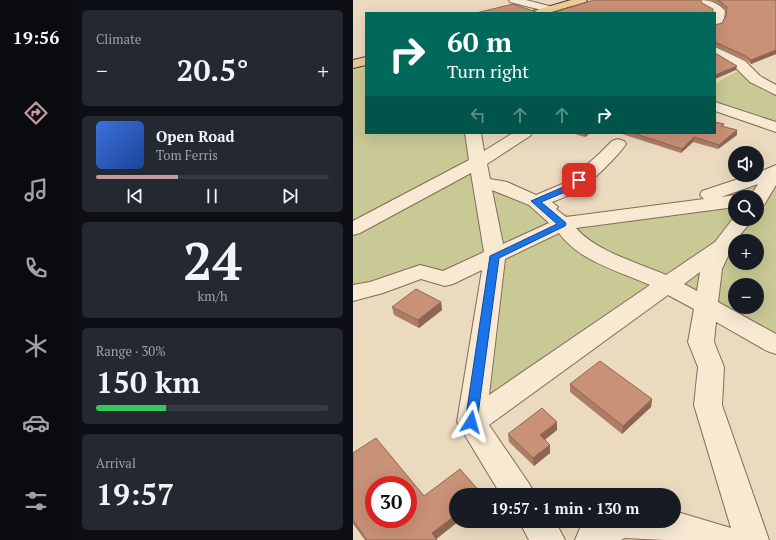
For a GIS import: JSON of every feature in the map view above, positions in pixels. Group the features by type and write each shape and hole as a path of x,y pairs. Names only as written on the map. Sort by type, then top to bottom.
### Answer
{"main road":[{"path":"540,12 582,0"},
{"path":"353,64 365,61"}],"street":[{"path":"514,0 549,9"},
{"path":"705,0 705,3 720,11 718,22 716,24"},
{"path":"716,52 740,64 755,79 776,91"},
{"path":"716,106 776,127"},
{"path":"473,134 495,256 471,422 514,488"},
{"path":"353,229 480,173 523,134"},
{"path":"535,201 551,196 573,186 605,158 618,144"},
{"path":"764,194 775,171"},
{"path":"665,210 775,171"},
{"path":"480,173 501,186 535,201 561,212 591,220"},
{"path":"535,201 562,224 573,238 605,259 633,268 667,284 776,345"},
{"path":"353,293 375,288 420,272 445,279 562,224 728,202"},
{"path":"738,226 722,246 711,269 701,342 711,367 708,405 752,540"},
{"path":"471,422 722,246"},
{"path":"592,540 620,522 660,523 720,540"},
{"path":"540,528 548,540"}],"green space":[{"path":"365,61 365,134 473,134 482,183 501,186 561,213 591,220 665,210 747,182 764,182 764,176 774,173 776,170 776,345 667,284 471,422 495,257 445,279 420,272 353,293 353,64"},
{"path":"744,67 776,91 776,127 716,106 716,83"}],"building":[{"path":"594,0 701,0 702,3 713,9 713,12 555,12"},
{"path":"718,0 776,0 776,50 751,60 746,56 716,42 716,25 722,23 726,16 727,7"},
{"path":"513,4 536,12 480,12"},
{"path":"716,54 737,66 716,75"},
{"path":"716,122 724,124 721,126 737,130 719,145 694,137 682,149 636,134 716,134"},
{"path":"416,289 441,302 418,320 392,307"},
{"path":"600,361 652,399 623,426 570,384"},
{"path":"542,408 557,422 540,435 550,445 533,458 508,434"},
{"path":"376,438 407,476 365,476 365,528 417,528 417,488 424,496 460,469 477,488 449,488 449,520 432,533 437,540 367,540 353,520 353,453"}],"route":[{"path":"471,422 495,256 562,224 535,201 551,196 573,186 579,180"}]}
